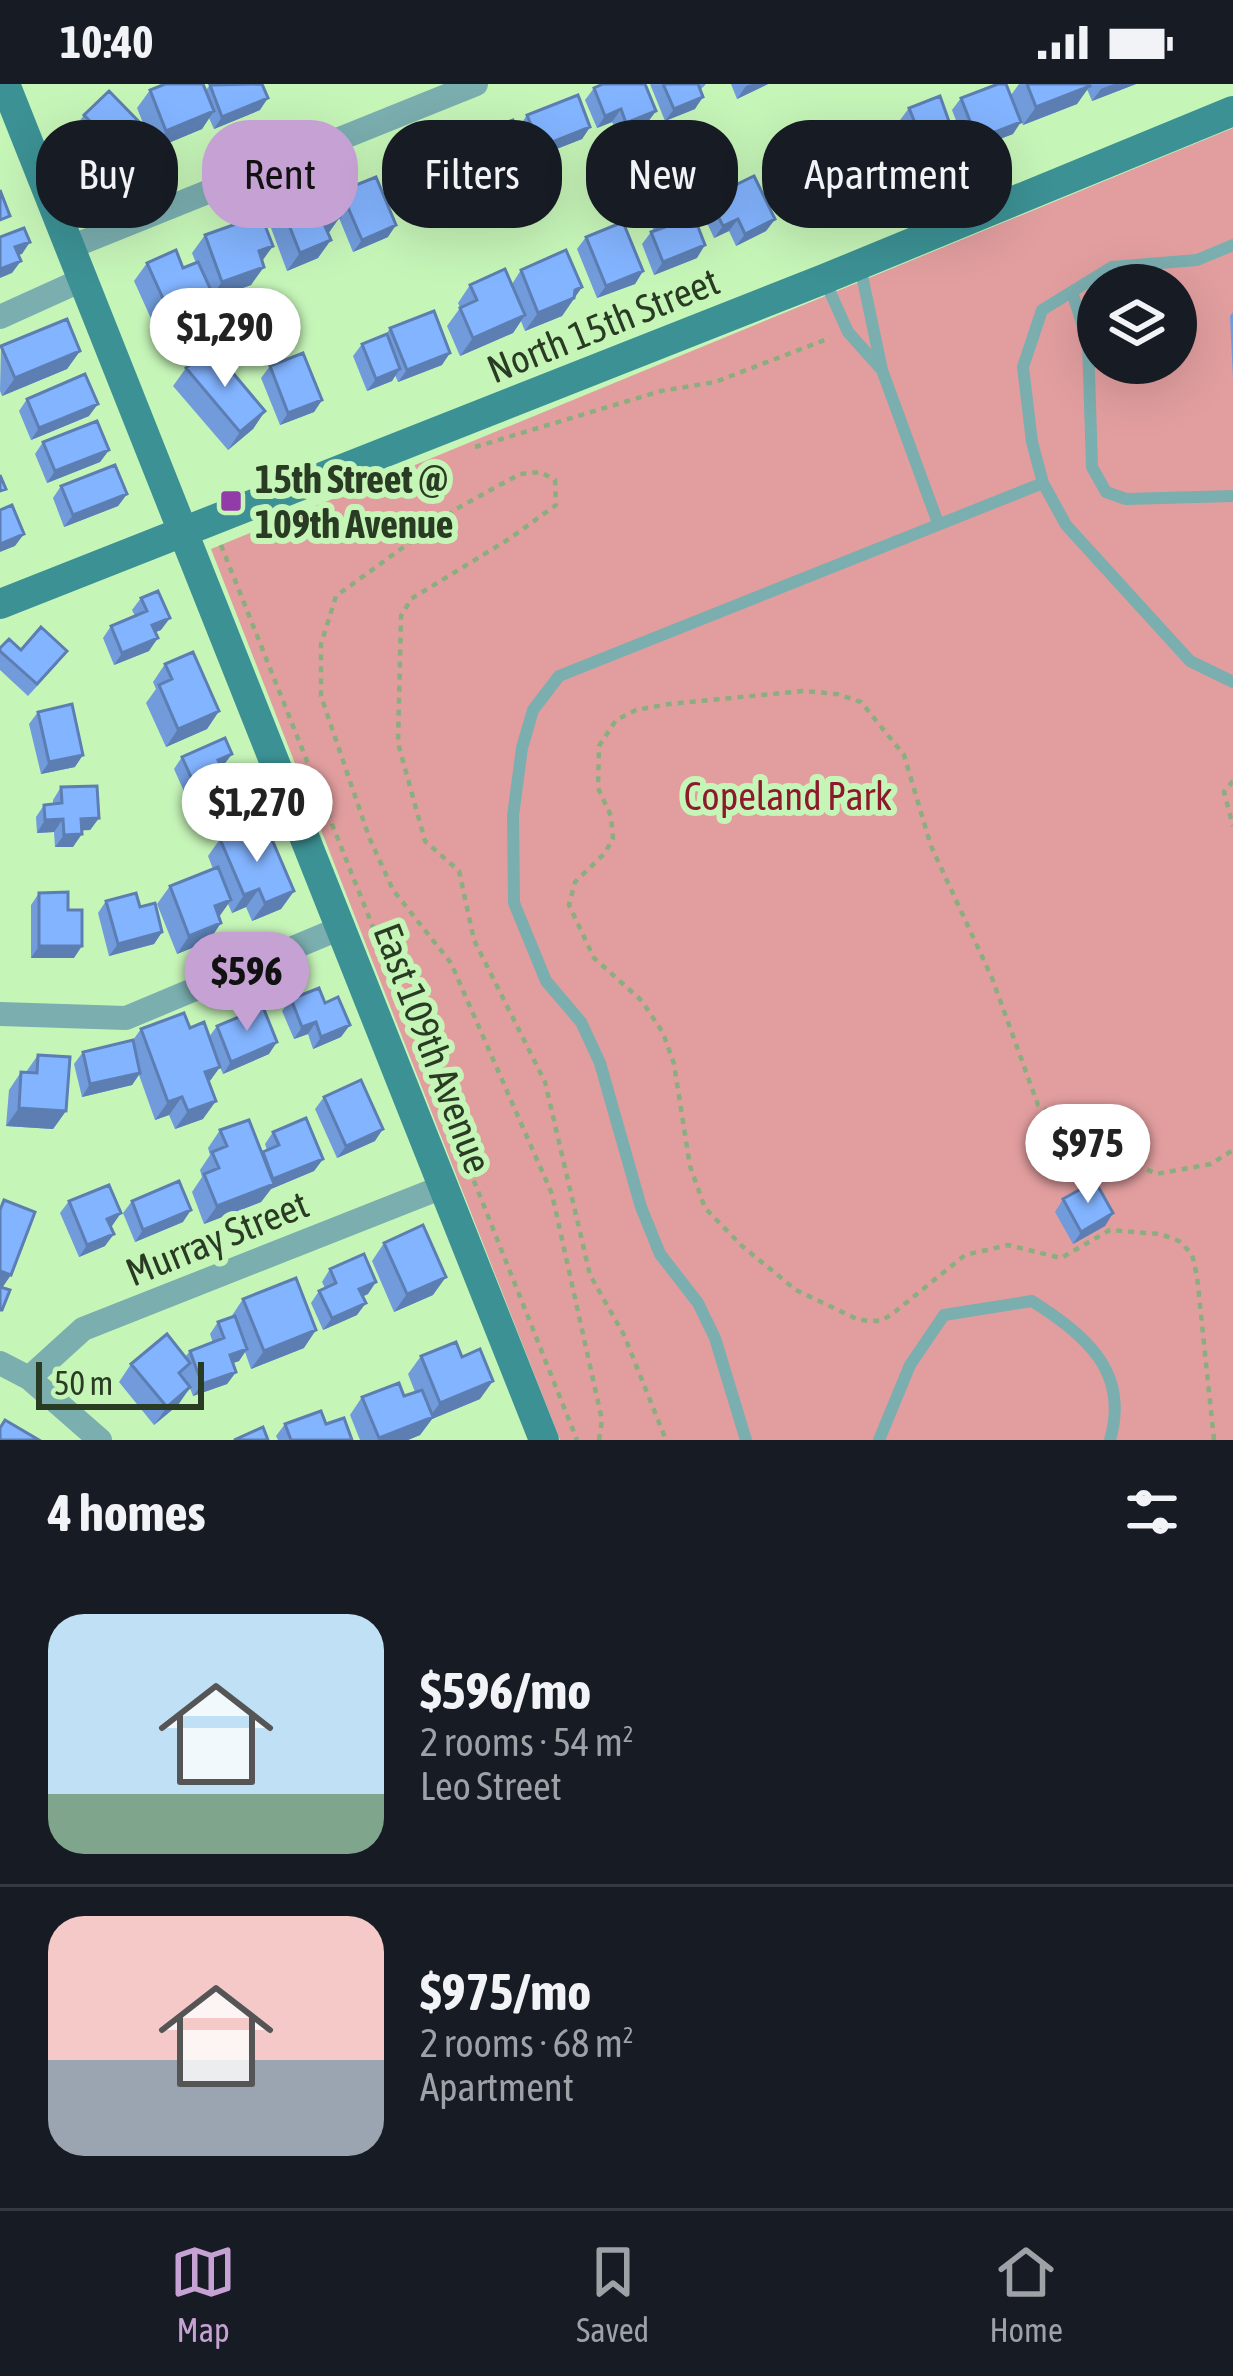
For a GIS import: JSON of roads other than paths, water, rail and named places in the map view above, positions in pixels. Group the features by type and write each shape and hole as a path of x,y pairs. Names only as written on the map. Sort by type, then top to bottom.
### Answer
{"street":[{"name":"East 109th Avenue","path":"5,84 544,1440"},
{"path":"71,247 476,84"},
{"name":"North 15th Street","path":"0,604 824,279 1233,111"},
{"path":"0,317 84,278"},
{"path":"0,1014 126,1018 343,927"},
{"name":"Murray Street","path":"29,1378 83,1329 445,1186"},
{"path":"0,1363 29,1378 100,1440"}],"lane":[{"path":"1233,245 1197,260 1112,267 1042,310 1023,367 1042,483 1066,525 1190,661 1233,682"},
{"path":"860,264 882,370 938,523"},
{"path":"824,279 848,332 882,370"},
{"path":"1072,292 1088,342 1092,467 1106,492 1126,499 1233,496"},
{"path":"746,1440 715,1338 698,1303 660,1254 640,1207 600,1063 581,1022 546,981 514,903 513,816 522,748 533,710 559,676 1042,483"},
{"path":"879,1440 910,1366 944,1315 1032,1301 1072,1327 1105,1363 1118,1415 1110,1440"}],"place":[{"name":"15th Street @ 109th Avenue","path":"231,501"}],"park label":[{"name":"Copeland Park","path":"788,796"}]}
